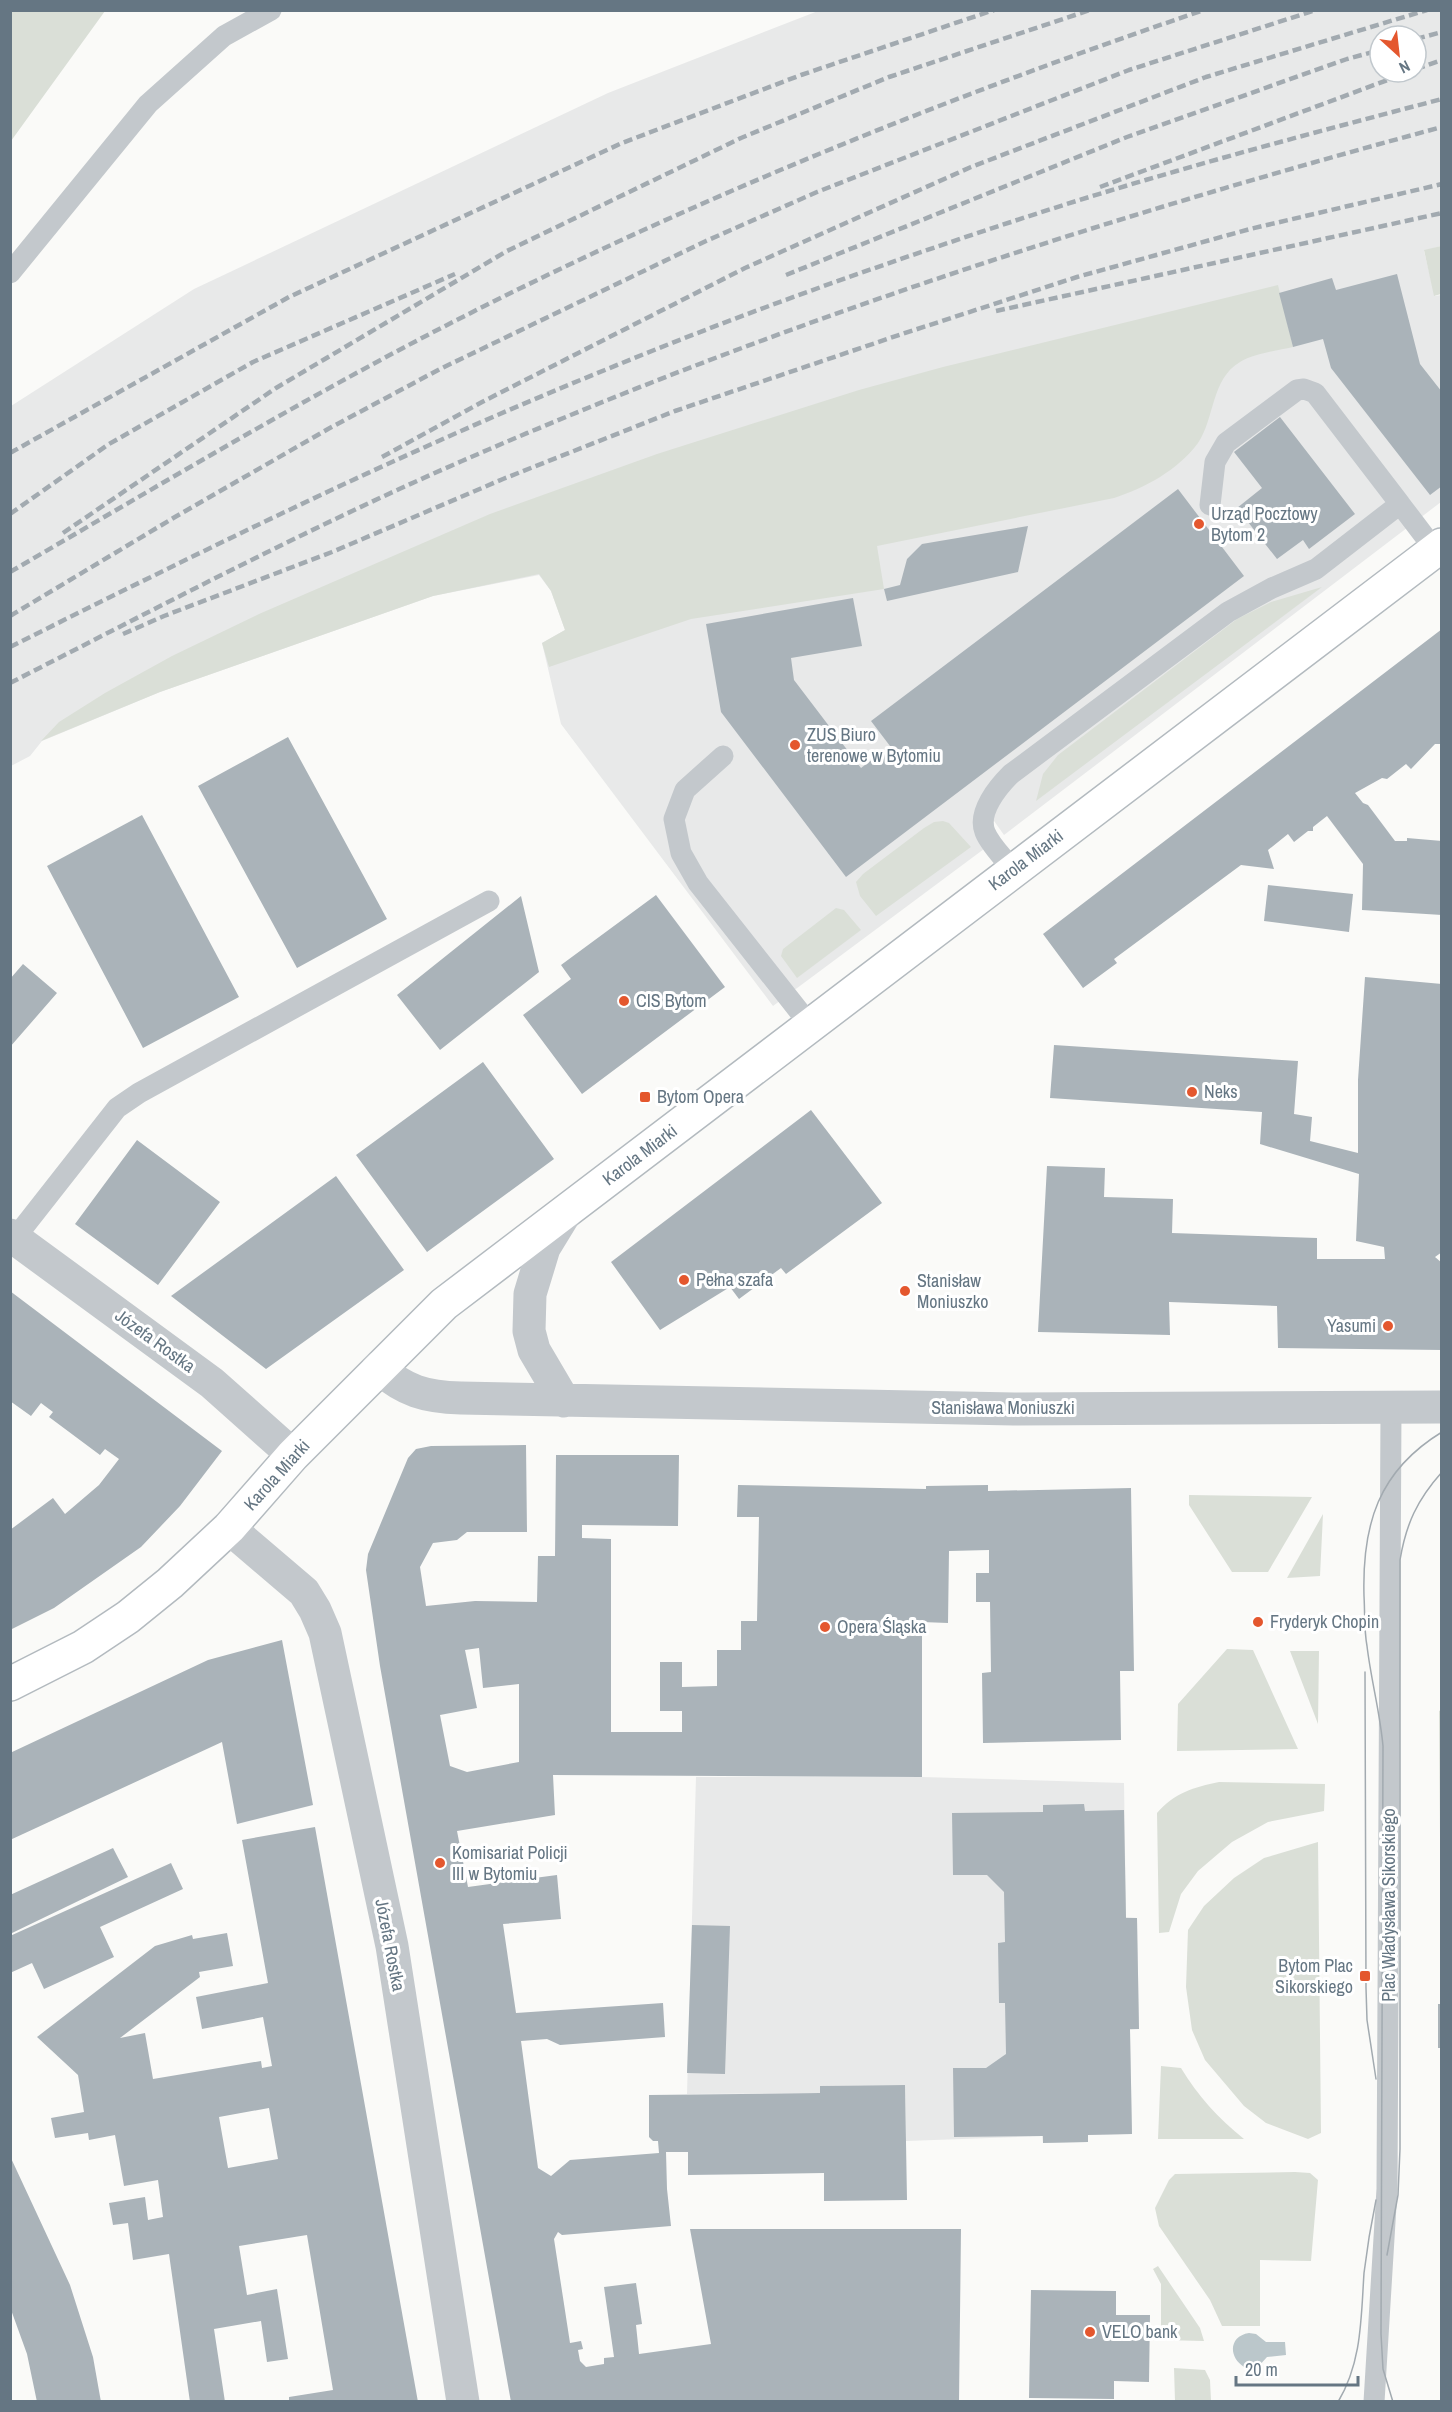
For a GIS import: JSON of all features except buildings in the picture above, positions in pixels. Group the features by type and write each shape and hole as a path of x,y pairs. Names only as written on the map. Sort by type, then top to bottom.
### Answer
{"main road":[{"name":"Karola Miarki","path":"10,1684 83,1647 128,1617 170,1584 229,1528 293,1455 444,1304 1438,547"}],"street":[{"path":"564,1401 534,1350 529,1331 530,1294 544,1248 567,1210"},
{"name":"Józefa Rostka","path":"13,1236 212,1383 293,1455"},
{"name":"Stanisława Moniuszki","path":"378,1368 399,1385 422,1395 440,1397 1014,1409 1442,1407"},
{"name":"Józefa Rostka","path":"229,1528 304,1592 325,1632 392,1946 463,2402"}],"lane":[{"path":"10,273 148,104 224,36 271,10"},
{"path":"1210,505 1215,462 1226,442 1297,390 1304,389 1315,393 1400,504 1438,547"},
{"path":"1013,870 985,832 983,822 988,803 1011,774 1228,612 1272,588 1316,569 1400,504"},
{"path":"723,756 685,790 674,819 681,853 698,883 810,1025"},
{"path":"13,1236 117,1108 139,1093 489,901"},
{"name":"Plac Władysława Sikorskiego","path":"1374,2402 1387,2189 1391,1409"}],"shaded area":[{"path":"10,11 105,11 11,141"},
{"path":"818,11 1441,11 1441,246 1424,251 1435,296 1441,295 1441,502 1004,835 982,804 988,846 773,1006 561,724 542,643 565,630 551,591 539,575 433,596 160,692 42,741 30,756 11,766 11,406 194,289 608,93"},
{"path":"1441,246 1441,294 1434,296 1424,250"},
{"path":"1278,285 1293,347 1252,356 1231,369 1218,389 1208,422 1198,443 1171,470 1137,489 1114,498 877,546 884,589 691,619 549,667 542,643 565,630 551,591 539,574 433,596 160,692 41,741 59,722 105,693 172,656 259,614 490,514 657,454 859,390 943,367"},
{"path":"1322,587 1036,801 1043,774 1058,755 1237,619 1271,602"},
{"path":"934,822 949,823 971,847 876,916 860,896 856,882 863,874 924,828"},
{"path":"836,908 844,910 861,930 797,978 781,956 783,949"},
{"path":"1189,1495 1312,1497 1268,1572 1232,1572 1189,1505"},
{"path":"1323,1514 1320,1576 1287,1578"},
{"path":"1227,1649 1253,1650 1298,1749 1177,1751 1178,1704"},
{"path":"1290,1651 1319,1651 1318,1724"},
{"path":"1441,1710 1442,1967 1439,1711"},
{"path":"696,1777 922,1777 1124,1783 1126,1917 1137,1918 1139,2029 1130,2030 1132,2134 1088,2135 1088,2142 1043,2143 1042,2136 906,2141 905,2085 821,2086 820,2093 687,2094"},
{"path":"1219,1782 1325,1784 1324,1811 1268,1822 1232,1842 1198,1871 1181,1894 1169,1932 1159,1933 1157,1813 1170,1800 1185,1792"},
{"path":"1318,1842 1321,2133 1308,2139 1266,2123 1244,2106 1205,2060 1192,2030 1186,1987 1188,1930 1204,1906 1234,1878 1264,1858"},
{"path":"1161,2066 1181,2068 1209,2106 1244,2139 1158,2139"},
{"path":"1310,2173 1318,2180 1311,2261 1260,2260 1260,2326 1222,2326 1210,2300 1159,2226 1155,2208 1169,2180 1175,2174"},
{"path":"1158,2266 1200,2328 1204,2341 1161,2340 1161,2284 1153,2269"},
{"path":"1249,2333 1256,2334 1266,2342 1285,2342 1286,2355 1267,2357 1258,2367 1244,2367 1235,2358 1233,2347 1238,2338"},
{"path":"1174,2368 1205,2370 1210,2380 1211,2401 1175,2401"}],"tram line":[{"path":"1393,2402 1383,2369 1381,2334 1383,1746 1366,1640 1364,1570 1371,1523 1378,1502 1389,1482 1420,1447 1442,1432"},
{"path":"1387,2255 1398,2195 1400,2149 1400,1560 1414,1513 1426,1492 1442,1472"},
{"path":"1365,1672 1366,1988 1367,2020 1376,2079"},
{"path":"1338,2402 1346,2387 1356,2355 1361,2323 1365,2264 1376,2200"}],"railway":[{"path":"10,453 289,297 622,143 801,75 994,10"},
{"path":"63,533 276,388 507,251 741,138 889,77 1090,10"},
{"path":"10,572 316,395 420,339 611,245 708,201 904,120 1004,81 1204,10"},
{"path":"10,616 328,429 440,369 706,241 817,192 1129,70 1316,10"},
{"path":"382,457 482,402 745,268 971,167 1206,77 1427,10"},
{"path":"1428,36 1442,32"},
{"path":"786,275 1127,137 1368,53"},
{"path":"1428,65 1442,60"},
{"path":"1100,187 1377,84"},
{"path":"10,647 379,468 529,401 705,330 857,274 1118,188 1442,99"},
{"path":"10,683 347,513 462,461 701,363 823,318 1068,236 1442,127"},
{"path":"123,634 332,552 503,479 675,411 1077,277 1250,229 1442,184"},
{"path":"996,311 1442,213"},
{"path":"10,514 109,444 253,362 455,274"}],"place":[{"name":"Urząd Pocztowy Bytom 2","path":"1199,524"},
{"name":"ZUS Biuro terenowe w Bytomiu","path":"795,745"},
{"name":"CIS Bytom","path":"624,1001"},
{"name":"Neks","path":"1192,1092"},
{"name":"Bytom Opera","path":"645,1097"},
{"name":"Pełna szafa","path":"684,1280"},
{"name":"Stanisław Moniuszko","path":"905,1291"},
{"name":"Yasumi","path":"1388,1326"},
{"name":"Fryderyk Chopin","path":"1258,1622"},
{"name":"Opera Śląska","path":"825,1627"},
{"name":"Komisariat Policji III w Bytomiu","path":"440,1863"},
{"name":"Bytom Plac Sikorskiego","path":"1365,1976"},
{"name":"VELO bank","path":"1090,2332"}]}
